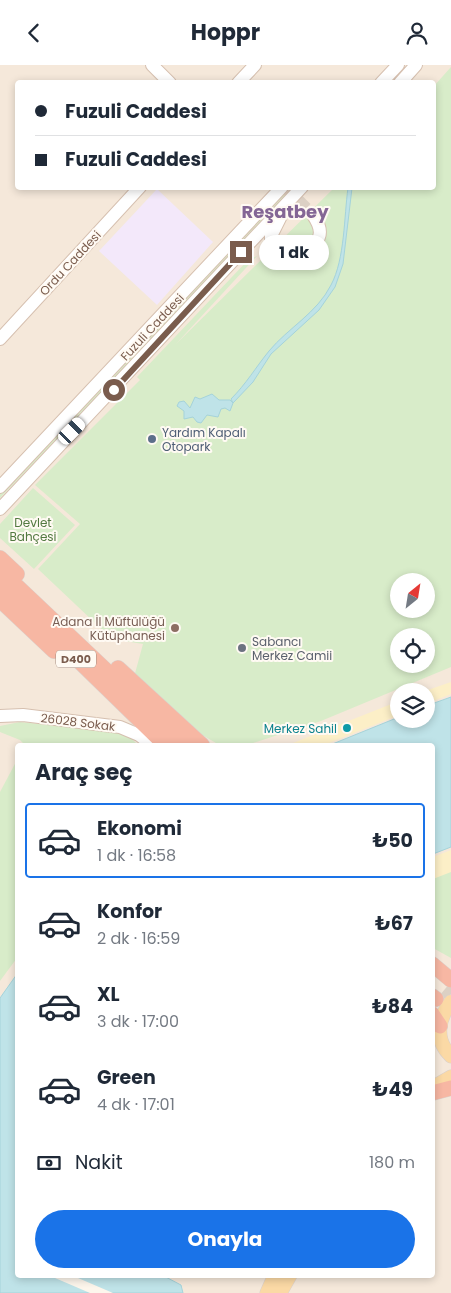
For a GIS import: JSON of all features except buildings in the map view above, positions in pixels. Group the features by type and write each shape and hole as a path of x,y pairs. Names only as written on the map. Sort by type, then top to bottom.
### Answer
{"highway":[{"path":"1,567 118,668 200,743"},
{"name":"D400","path":"1,567 155,737 178,743"},
{"path":"0,600 97,689 155,737"},
{"path":"118,668 153,708 155,737"},
{"path":"435,960 451,967"},
{"path":"435,972 443,993"},
{"path":"435,981 443,993"},
{"path":"435,1092 451,1088"}],"main road":[{"path":"152,65 167,80"},
{"path":"241,80 255,65"},
{"path":"384,80 398,65"},
{"path":"403,80 416,65"},
{"name":"Ordu Caddesi","path":"0,339 137,190"},
{"name":"Fuzuli Caddesi","path":"0,487 278,190"},
{"name":"Fuzuli Caddesi","path":"0,509 299,190"},
{"path":"288,203 271,236 271,252 280,260 288,263 297,260 312,249 320,235 318,223 313,215"},
{"name":"26028 Sokak","path":"0,717 23,715 120,727 139,735 155,737"},
{"path":"443,993 443,1014 437,1024 446,1052 451,1056"},
{"path":"435,1086 451,1077"},
{"path":"266,1293 274,1278"},
{"path":"280,1293 288,1278"}],"shaded area":[{"path":"0,65 451,65 451,1293 0,1293"},
{"path":"156,190 213,242 157,305 99,251"}],"green space":[{"path":"451,67 451,667 412,683 390,683 390,692 321,721 253,743 216,743 185,725 134,677 143,644 112,639 38,569 80,524 35,485 140,380 137,377 249,259 257,256 176,344 332,190 436,190 436,84"},
{"path":"287,190 291,190 107,387 0,498 0,494"},
{"name":"Devlet Bahçesi","path":"33,488 75,525 34,569 0,538 0,524"},
{"path":"20,722 121,732 128,735 136,743 23,743 0,732 0,726"},
{"path":"15,764 15,961 0,981 0,792"},
{"path":"451,863 451,958 435,949 435,869"}],"sand":[{"path":"451,682 451,694 435,700 435,688"},
{"name":"Merkez Sahil","path":"390,705 390,719 329,743 293,743"},
{"path":"451,850 451,872 435,878 435,856"}],"water":[{"path":"348,190 352,190 343,264 335,287 319,310 271,354 253,382 233,403 231,399 269,351 318,304 331,285 339,263"},
{"path":"212,394 219,400 230,400 233,403 230,411 225,408 221,409 218,417 207,415 201,423 197,422 193,417 184,419 184,411 177,406 179,402 184,401 190,408 195,397 200,399"},
{"path":"451,697 451,847 435,853 435,743 335,743 390,721 390,728 435,728 435,703"},
{"path":"15,977 15,1278 168,1278 181,1285 183,1293 0,1293 0,998"}],"pier":[{"path":"55,1278 78,1278 113,1293 90,1293"}],"tunnel":[{"path":"288,190 313,215"},
{"path":"445,989 451,994"}],"place":[{"name":"Yardım Kapalı Otopark","path":"152,439"},
{"name":"Adana İl Müftülüğü Kütüphanesi","path":"175,628"},
{"name":"Sabancı Merkez Camii","path":"242,648"},
{"name":"Merkez Sahil","path":"347,728"}],"district":[{"name":"Reşatbey","path":"285,211"}],"route":[{"path":"114,390 241,252"}]}
